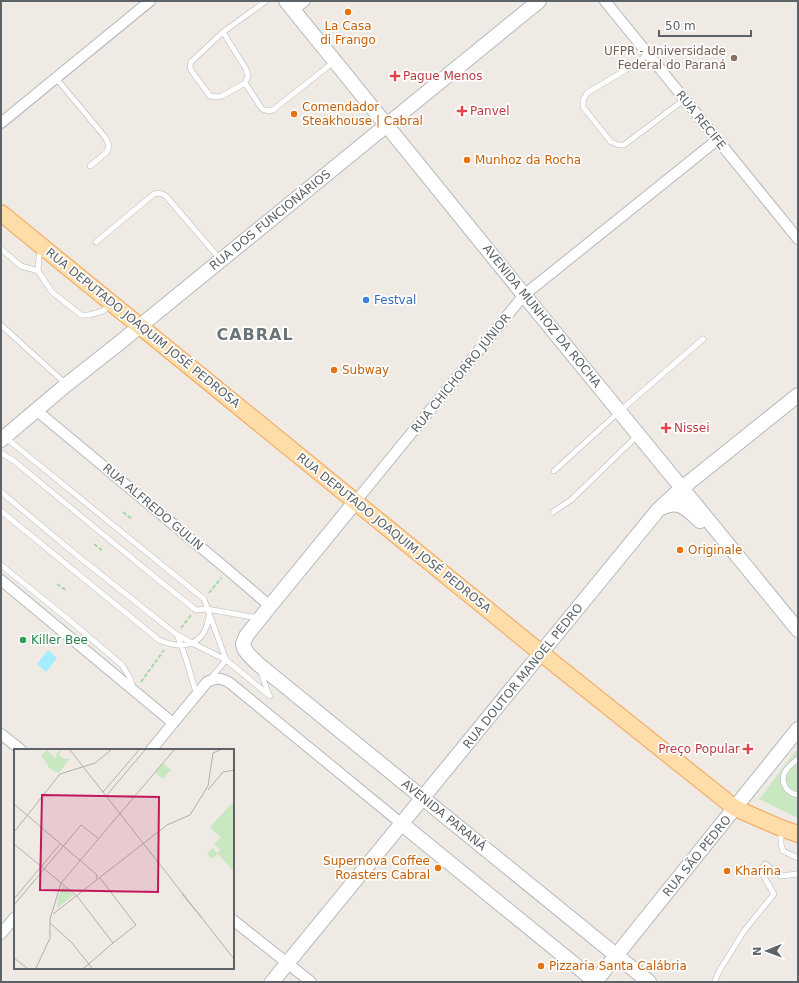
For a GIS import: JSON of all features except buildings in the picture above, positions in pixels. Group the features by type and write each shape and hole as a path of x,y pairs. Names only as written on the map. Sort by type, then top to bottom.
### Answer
{"main road":[{"name":"RUA DEPUTADO JOAQUIM JOSÉ PEDROSA","path":"1,214 356,501 541,653 735,808 798,834"}],"street":[{"path":"1,123 150,1"},
{"path":"289,6 305,1"},
{"name":"RUA DOS FUNCIONÁRIOS","path":"3,439 66,385 539,1"},
{"name":"RUA RECIFE","path":"605,1 798,240"},
{"name":"AVENIDA MUNHOZ DA ROCHA","path":"289,6 798,630"},
{"name":"RUA CHICHORRO JÚNIOR","path":"243,644 246,636 259,618 524,295 717,140"},
{"name":"RUA DOUTOR MANOEL PEDRO","path":"272,982 658,510 682,488 798,395"},
{"name":"RUA ALFREDO GULIN","path":"36,410 270,606"},
{"path":"658,510 668,505 681,505 737,555"},
{"path":"1,580 173,723"},
{"name":"AVENIDA PARANÁ","path":"243,644 245,651 258,664 649,982"},
{"path":"152,749 207,682 218,678 230,683 596,982"},
{"name":"RUA SÃO PEDRO","path":"596,982 798,729"},
{"path":"1,734 20,749"},
{"path":"1,934 14,918"},
{"path":"234,921 311,982"}],"lane":[{"path":"223,32 248,76 245,83 222,96 210,96 191,70 190,62 223,32 266,1"},
{"path":"648,54 634,65 587,93 583,100 583,107 611,142 624,145 684,100"},
{"path":"245,83 262,109 268,111 273,110 335,61"},
{"path":"56,78 105,138 109,145 107,152 90,166"},
{"path":"96,242 154,194 159,193 165,195 221,260"},
{"path":"42,246 39,257 38,271 52,292 81,314 89,315 103,311 112,304"},
{"path":"1,249 21,266 38,271"},
{"path":"1,324 66,385"},
{"path":"554,471 703,339"},
{"path":"553,512 570,500 639,435"},
{"path":"1,511 159,640 168,644 182,646 199,639 204,632 208,624 209,616 204,599 3,439"},
{"path":"1,453 14,460 196,610 207,609 259,618"},
{"path":"1,492 74,553 176,634 226,660 270,696 258,664"},
{"path":"1,565 68,618 122,665 130,678 134,691"},
{"path":"207,609 226,660"},
{"path":"176,634 182,646 197,695"},
{"path":"207,682 226,660"},
{"path":"798,759 787,768 783,778 788,791 792,794 798,795"},
{"path":"781,828 781,844 783,851 798,858"},
{"path":"715,982 718,973 744,931 774,894 760,870 765,864 781,876 797,874 798,872"}],"path":[{"path":"123,512 132,519"},
{"path":"94,544 103,551"},
{"path":"57,584 66,591"}],"green space":[{"path":"798,748 798,818 759,799"}],"water":[{"path":"48,650 57,658 46,672 37,664"}],"place":[{"name":"La Casa di Frango","path":"348,12"},
{"name":"UFPR - Universidade Federal do Paraná","path":"734,58"},
{"name":"Pague Menos","path":"395,76"},
{"name":"Panvel","path":"462,111"},
{"name":"Comendador Steakhouse | Cabral","path":"294,114"},
{"name":"Munhoz da Rocha","path":"467,160"},
{"name":"Festval","path":"366,300"},
{"name":"Subway","path":"334,370"},
{"name":"Nissei","path":"666,428"},
{"name":"Originale","path":"680,550"},
{"name":"Killer Bee","path":"23,640"},
{"name":"Preço Popular","path":"748,749"},
{"name":"Supernova Coffee Roasters Cabral","path":"438,868"},
{"name":"Kharina","path":"727,871"},
{"name":"Pizzaria Santa Calábria","path":"541,966"}],"district":[{"name":"CABRAL","path":"255,334"}]}
